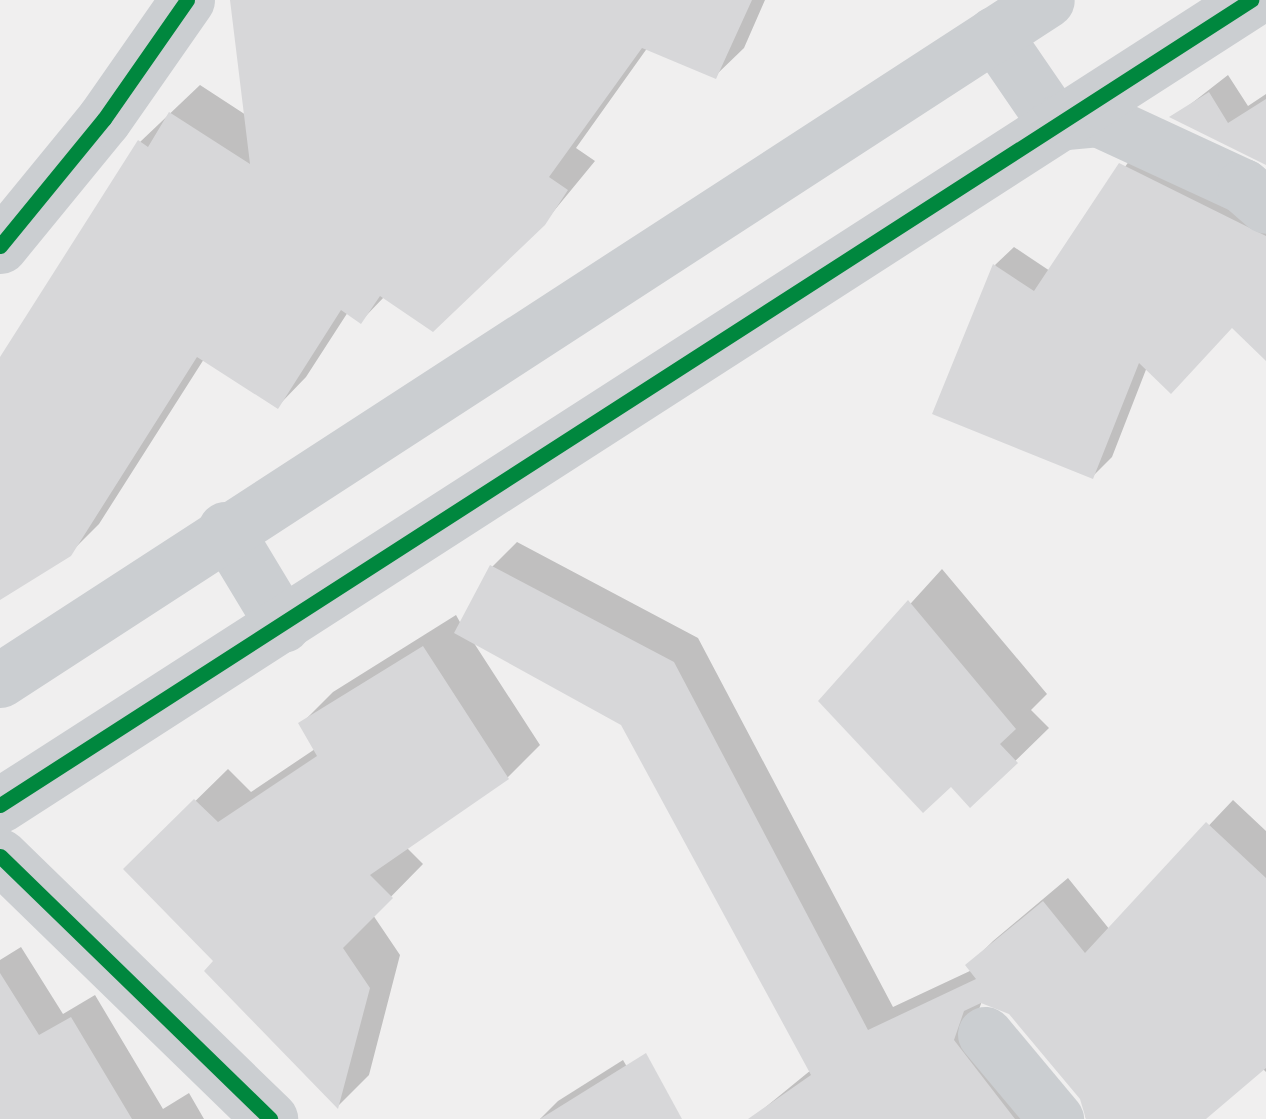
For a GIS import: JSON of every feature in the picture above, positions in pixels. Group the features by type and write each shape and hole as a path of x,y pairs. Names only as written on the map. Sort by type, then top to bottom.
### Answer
{"street":[{"path":"0,246 104,119 187,0"},
{"path":"0,680 225,529 1046,0"},
{"path":"0,805 1251,0"},
{"path":"994,34 1055,123"},
{"path":"1055,123 1098,119 1243,186 1266,206"},
{"path":"225,529 282,625"},
{"path":"0,856 270,1119"},
{"path":"985,1034 1056,1119"}],"building":[{"path":"230,0 752,0 716,79 642,48 549,177 568,190 545,225 433,332 380,296 361,324 341,310 278,409 197,357 71,556 0,600 0,357 138,140 148,147 169,112 250,164"},
{"path":"1209,92 1228,123 1266,99 1266,165 1169,117"},
{"path":"1119,163 1266,236 1266,361 1232,328 1171,394 1139,363 1093,479 932,414 993,264 1034,291"},
{"path":"490,565 674,662 868,1030 976,979 965,965 1043,901 1085,953 1206,822 1266,878 1266,1068 1206,1119 1086,1119 1080,1099 1009,1014 981,1003 964,1011 954,1040 1015,1119 748,1119 811,1075 621,725 454,633"},
{"path":"908,600 1016,729 1000,744 1018,763 970,808 951,787 923,813 818,701"},
{"path":"423,646 509,779 370,875 393,898 343,948 370,988 338,1109 204,971 213,961 123,869 194,799 218,822 317,756 298,723"},
{"path":"0,973 39,1035 71,1017 132,1119 0,1119"},
{"path":"646,1053 682,1119 540,1119"}],"cycle path":[{"path":"0,246 104,119 187,0"},
{"path":"0,805 1251,0"},
{"path":"0,856 270,1119"}]}
